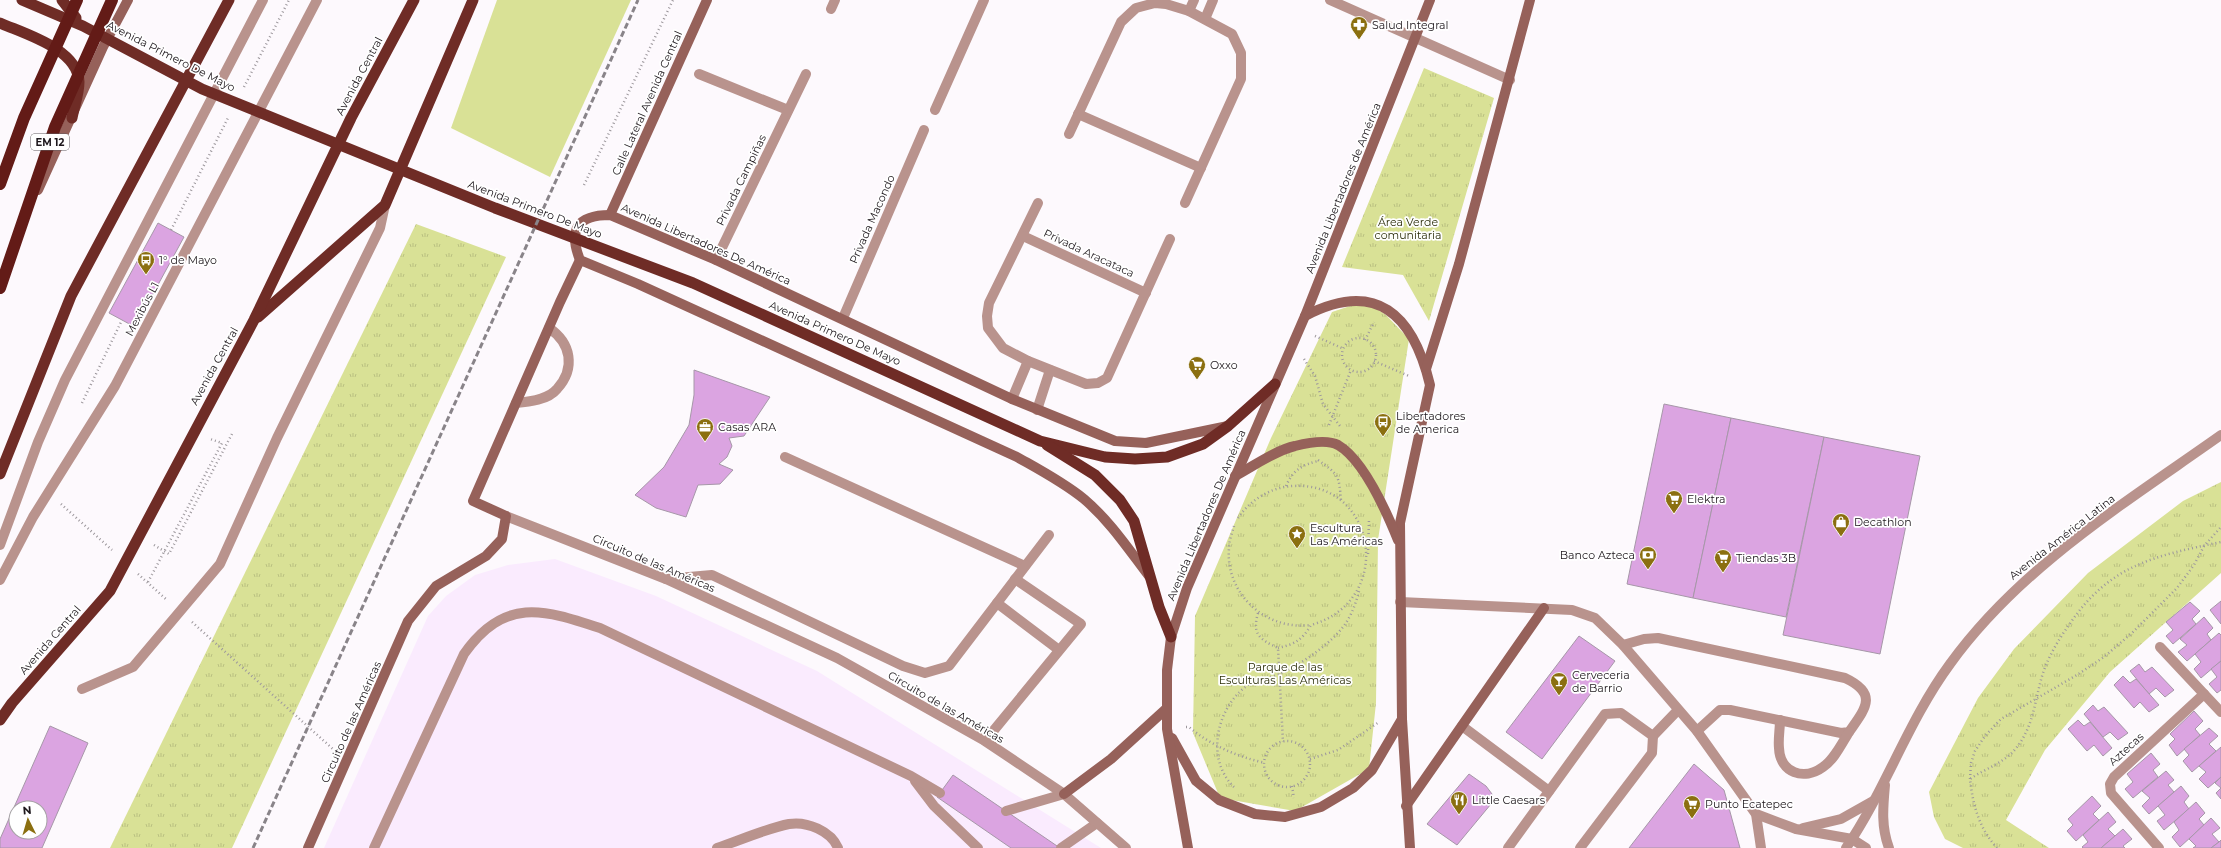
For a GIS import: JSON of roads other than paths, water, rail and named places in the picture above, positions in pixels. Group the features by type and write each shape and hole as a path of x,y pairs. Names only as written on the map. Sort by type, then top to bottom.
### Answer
{"highway":[{"name":"Avenida Primero De Mayo","path":"22,0 82,26 202,89 495,208 693,283 1040,441 1095,476 1120,500 1134,521 1159,607 1171,637"},
{"path":"62,0 82,26"},
{"name":"EM 12","path":"0,184 24,118 77,0"},
{"name":"EM 12","path":"0,288 55,127 112,0"},
{"path":"0,474 71,296 229,0"},
{"name":"Avenida Central","path":"0,720 12,703 110,591 254,320 351,118 414,0"},
{"path":"254,320 385,205 473,0"},
{"path":"0,23 43,42 65,54 72,62 79,81 72,118"},
{"name":"Avenida Primero De Mayo","path":"1040,441 1105,457 1135,459 1167,457 1203,444 1228,426 1275,384"}],"main road":[{"path":"0,272 103,48 128,0"},
{"name":"Calle Lateral Avenida Central","path":"610,215 707,0"},
{"name":"Avenida Libertadores de América","path":"1275,384 1305,316 1430,0"},
{"path":"1426,369 1459,264 1510,80 1530,0"},
{"name":"Avenida Libertadores De América","path":"580,260 576,249 575,238 578,227 585,218 597,215 610,215 716,260 1012,399 1116,441 1146,443 1228,426"},
{"path":"506,516 473,501 580,260 638,284 1017,457 1054,477 1085,500 1114,529 1151,579"},
{"path":"1305,316 1324,306 1341,301 1362,300 1383,306 1399,318 1412,338 1426,369 1430,385 1400,523 1402,719 1406,806 1410,848"},
{"name":"Avenida Libertadores De América","path":"1188,848 1167,729 1167,670 1171,637 1187,588 1275,384"},
{"path":"1235,476 1294,446 1322,442 1337,445 1362,471 1378,494 1400,544"},
{"name":"Circuito de las Américas","path":"308,848 408,621 436,586 486,556 502,539 506,516"},
{"path":"1406,806 1544,608"},
{"path":"1064,794 1111,759 1166,709"},
{"path":"1167,729 1196,781 1219,800 1255,814 1285,817 1321,807 1352,788 1372,770 1402,719"}],"street":[{"path":"0,545 38,442 65,380 263,0"},
{"name":"Mexibús L1","path":"0,580 34,517 115,386 317,0"},
{"path":"934,110 984,0"},
{"path":"1189,11 1194,0"},
{"path":"1205,19 1213,0"},
{"path":"1330,0 1510,80"},
{"path":"1069,134 1120,22 1136,8 1155,3 1189,11 1232,34 1238,44 1242,61 1241,79 1185,203"},
{"path":"699,74 788,110"},
{"name":"Privada Campiñas","path":"716,260 806,74"},
{"path":"1078,114 1202,168"},
{"name":"Privada Macondo","path":"842,318 924,130"},
{"path":"1038,203 990,303 987,316 988,328 1003,348 1028,361 1086,384 1098,383 1107,378 1170,239"},
{"path":"82,689 133,666 220,564 277,438 380,228 385,205"},
{"name":"Privada Aracataca","path":"1023,236 1146,293"},
{"path":"516,403 535,401 556,390 567,373 569,352 560,335 549,328"},
{"path":"1012,399 1028,361"},
{"path":"1037,410 1050,370"},
{"name":"Avenida América Latina","path":"1846,848 1854,844 1914,722 1950,664 1990,615 2019,586 2065,548 2221,435"},
{"path":"785,457 1025,566"},
{"name":"Circuito de las Américas","path":"506,516 666,579 837,658 985,741 1064,794 1126,848"},
{"path":"666,579 712,575 903,666 925,673 949,666 1049,535"},
{"path":"985,741 1081,624 1015,579"},
{"path":"1400,602 1572,610 1595,618 1623,645 1697,731 1756,814 1761,848"},
{"path":"997,603 1059,650"},
{"path":"374,848 464,654 477,636 498,621 526,611 557,614 600,628 911,776 940,793"},
{"path":"1623,645 1644,639 1658,638 1845,678 1856,683 1864,690 1867,700 1865,709 1825,766 1812,774 1801,775 1790,771 1782,760 1779,749 1780,720"},
{"path":"2160,647 2221,712"},
{"name":"Aztecas","path":"2159,848 2111,793 2110,784 2114,777 2204,694"},
{"path":"1580,848 1652,752 1653,736 1678,710"},
{"path":"1697,731 1720,710 1730,710 1841,733 1849,732"},
{"path":"1508,848 1605,714 1621,713 1653,736"},
{"path":"1462,726 1549,791"},
{"path":"911,776 934,806 978,848"},
{"path":"1885,783 1882,816 1884,835 1889,848"},
{"path":"1006,811 1064,794"},
{"path":"1796,829 1841,819 1875,800"},
{"path":"1756,814 1796,829 1866,848"},
{"path":"1061,848 1097,823"},
{"path":"718,848 789,824 812,826 834,839 838,848"}],"railway":[{"path":"253,848 638,0"}],"place":[{"name":"Salud Integral","path":"1359,40"},
{"name":"1° de Mayo","path":"146,275"},
{"name":"Oxxo","path":"1197,380"},
{"name":"Libertadores de America","path":"1383,437"},
{"name":"Casas ARA","path":"705,442"},
{"name":"Elektra","path":"1674,514"},
{"name":"Decathlon","path":"1841,537"},
{"name":"Escultura Las Américas","path":"1297,549"},
{"name":"Banco Azteca","path":"1648,570"},
{"name":"Tiendas 3B","path":"1723,573"},
{"name":"Cerveceria de Barrio","path":"1559,696"},
{"name":"Little Caesars","path":"1459,815"},
{"name":"Punto Ecatepec","path":"1692,819"}],"park label":[{"name":"Área Verde comunitaria","path":"1408,228"},
{"name":"Parque de las Esculturas Las Américas","path":"1285,673"}]}
